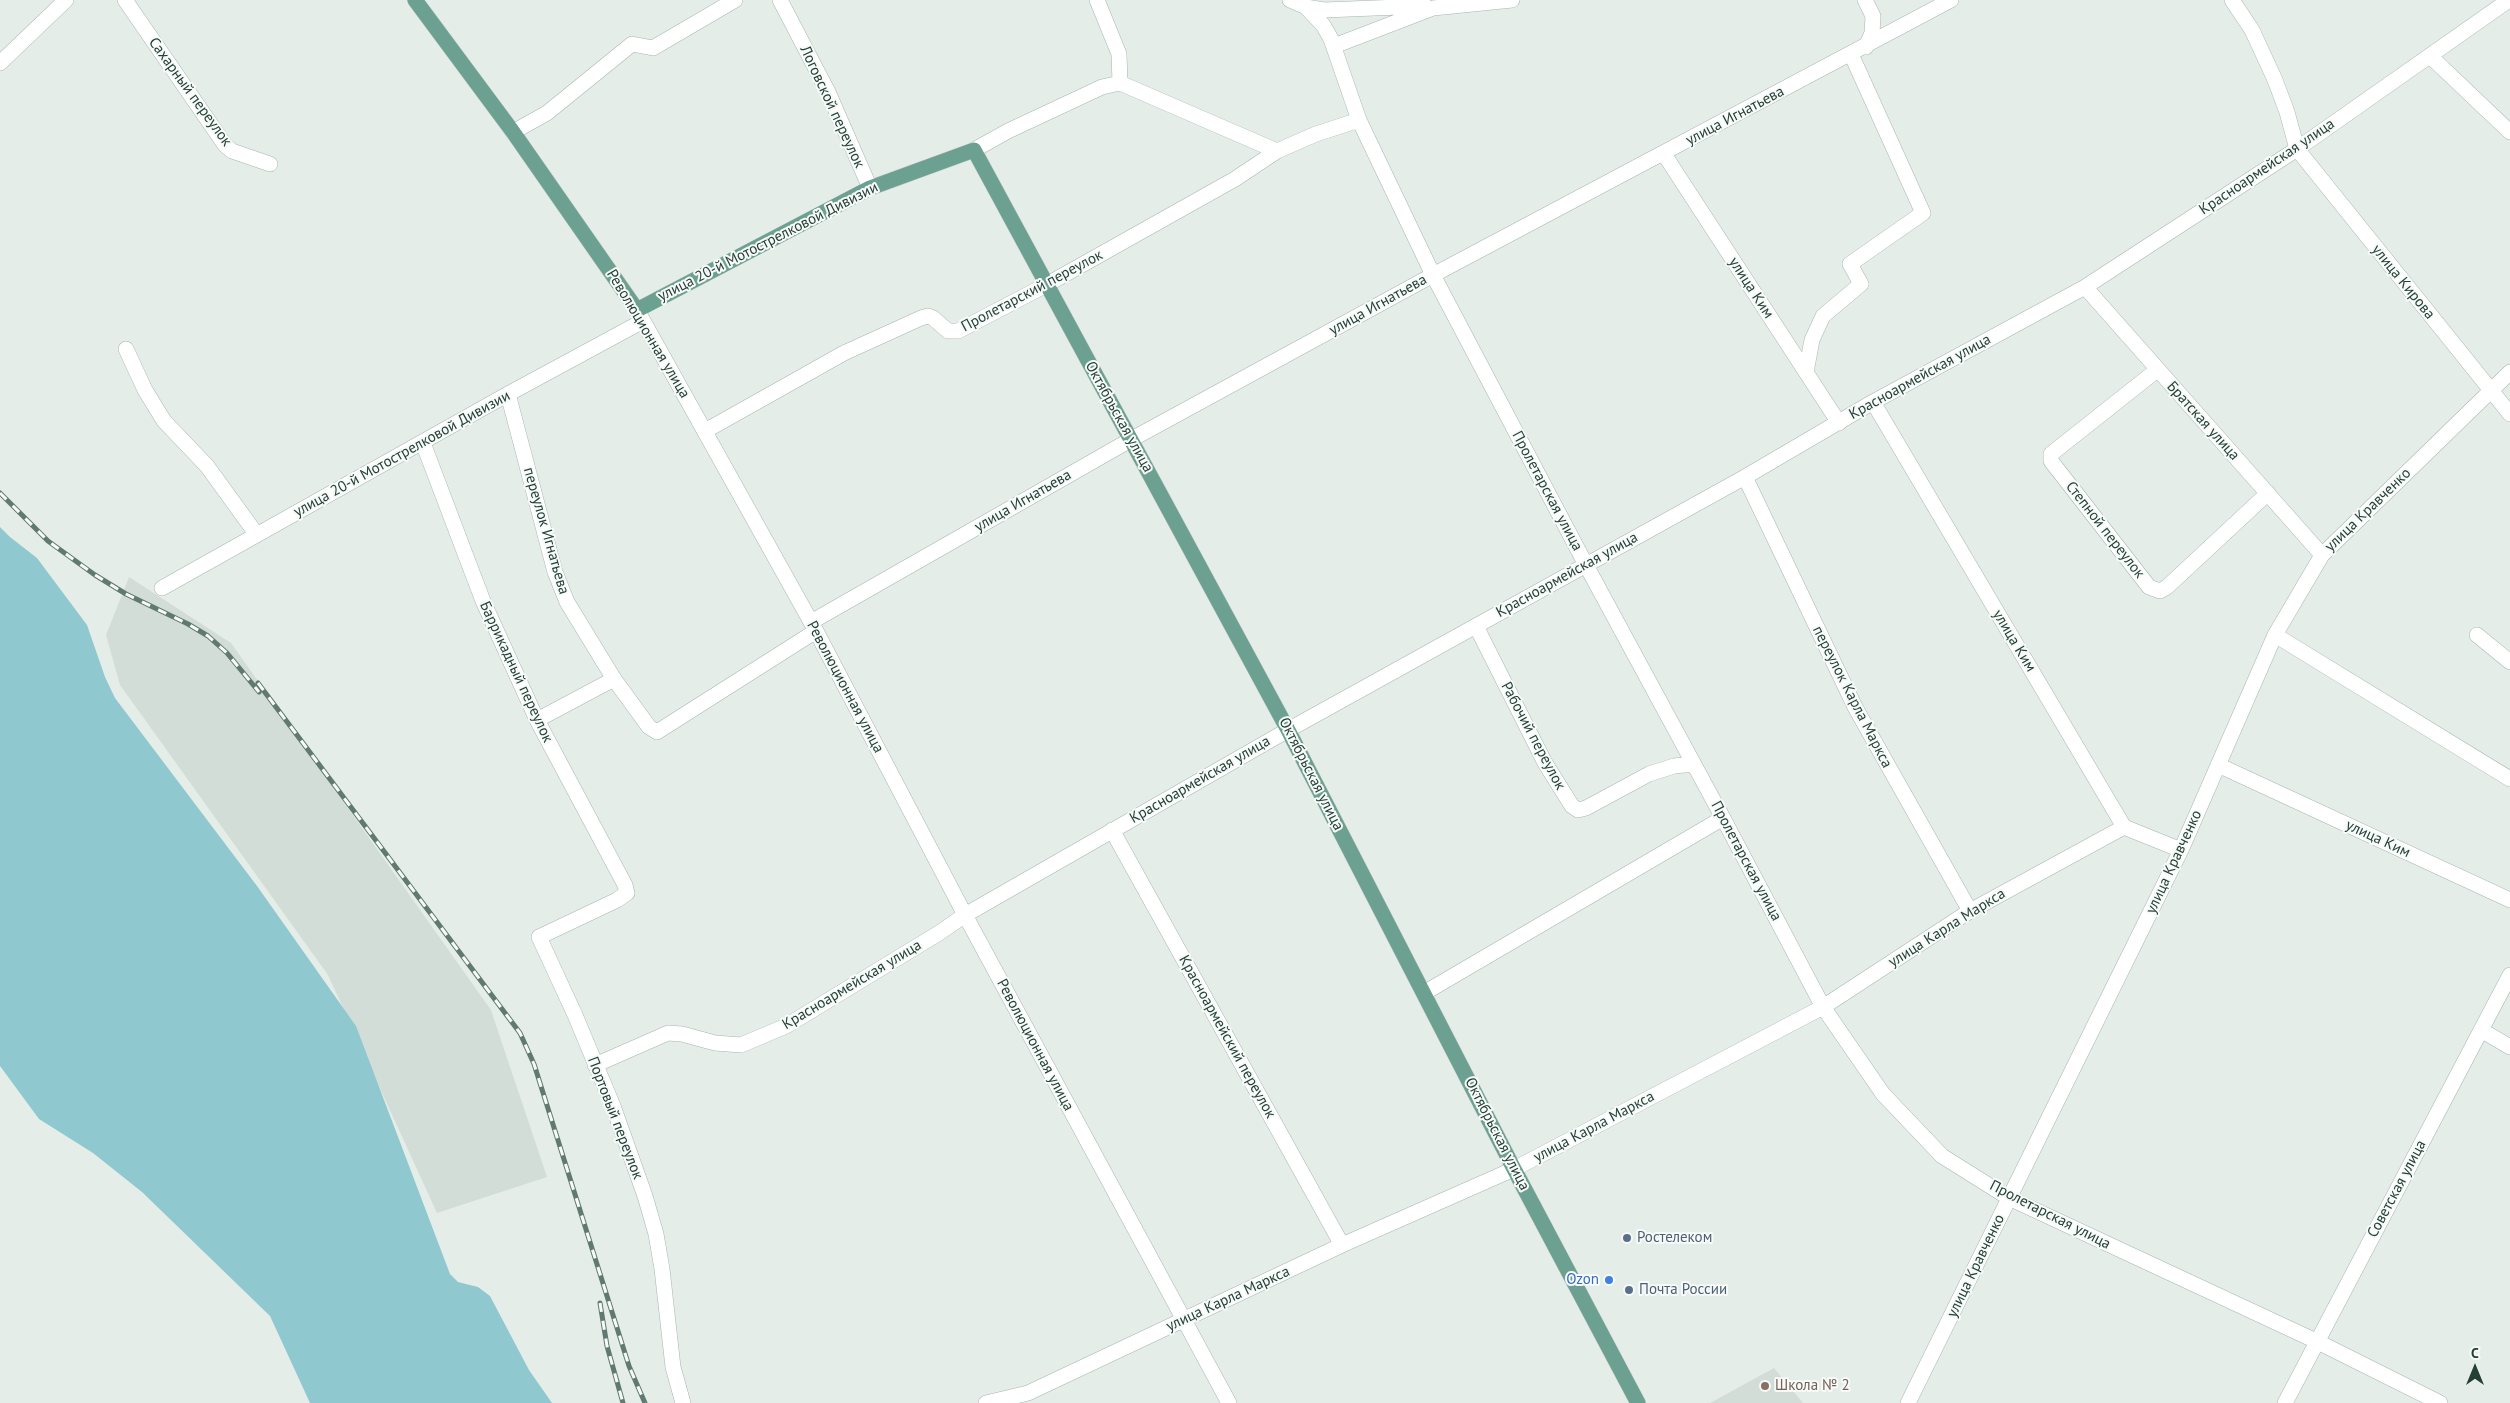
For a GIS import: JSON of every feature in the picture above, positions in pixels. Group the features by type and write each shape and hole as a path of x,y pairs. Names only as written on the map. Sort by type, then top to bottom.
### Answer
{"main road":[{"name":"Революционная улица","path":"415,0 513,132 640,315"},
{"name":"улица 20-й Мотострелковой Дивизии","path":"640,315 870,188 974,150"},
{"name":"Октябрьская улица","path":"974,150 1288,730 1514,1169 1638,1403"}],"street":[{"path":"0,63 66,0"},
{"name":"Сахарный переулок","path":"126,0 225,145 232,151 270,164"},
{"path":"513,132 547,113 632,44 653,48 735,0"},
{"path":"1097,0 1119,54 1120,83 1277,151"},
{"path":"1290,0 1306,7 1324,10 1444,6 1512,0"},
{"path":"1866,0 1872,16 1872,33 1866,47"},
{"name":"улица Игнатьева","path":"657,732 813,627 1132,440 1433,275 1866,47 1951,0"},
{"path":"2232,0 2252,30 2275,80 2287,112 2296,149"},
{"name":"Красноармейская улица","path":"595,1065 668,1033 682,1034 715,1044 740,1044 786,1026 965,915 1112,830 1288,730 1745,477 1873,402 2085,286 2296,149 2509,0"},
{"name":"Логовской переулок","path":"782,1 828,92 870,188"},
{"path":"1334,46 1433,8 1444,6"},
{"name":"Пролетарская улица","path":"1306,7 1323,25 1334,46 1359,120 1433,275 1586,565 1724,818 1823,1007 1883,1094 1942,1156 2009,1198 2316,1342 2440,1403"},
{"path":"1806,372 1812,340 1823,316 1861,284 1850,264 1923,214 1851,54"},
{"path":"2430,57 2510,132"},
{"name":"улица 20-й Мотострелковой Дивизии","path":"974,150 1008,131 1102,86 1120,83"},
{"name":"Пролетарский переулок","path":"706,431 844,353 922,318 928,316 934,318 952,333 1046,285 1235,179 1277,151 1316,134 1359,120"},
{"name":"улица Кирова","path":"2296,149 2510,414"},
{"name":"улица Ким","path":"1664,154 1839,423"},
{"name":"Братская улица","path":"2085,286 2157,370 2322,555"},
{"name":"улица 20-й Мотострелковой Дивизии","path":"162,588 423,443 640,315"},
{"name":"Революционная улица","path":"640,315 813,627 965,915 1229,1403"},
{"path":"126,349 145,390 164,421 207,466 257,535"},
{"name":"Степной переулок","path":"2157,370 2050,454 2051,461 2149,587 2160,591 2167,587 2268,493"},
{"name":"улица Кравченко","path":"1908,1403 2181,850 2275,635 2322,555 2510,372"},
{"name":"переулок Игнатьева","path":"508,394 555,572 567,602 614,679 649,726 657,732"},
{"name":"улица Ким","path":"1873,402 2124,827"},
{"name":"Баррикадный переулок","path":"423,443 483,601 537,720 625,885 627,893"},
{"name":"переулок Карла Маркса","path":"1745,477 1855,707 1970,911"},
{"name":"Рабочий переулок","path":"1476,626 1545,763 1572,806 1578,810 1586,808 1649,774 1674,766 1694,764"},
{"path":"2275,635 2510,779"},
{"path":"2478,635 2510,662"},
{"path":"537,720 614,679"},
{"name":"улица Ким","path":"2218,765 2510,900"},
{"path":"1424,993 1724,818"},
{"path":"2124,827 2181,850"},
{"name":"улица Карла Маркса","path":"986,1403 1031,1398 1183,1320 1342,1245 1514,1169 1823,1007 1970,911 2124,827"},
{"name":"Красноармейский переулок","path":"1112,830 1342,1245"},
{"name":"Портовый переулок","path":"627,893 617,900 539,937 613,1106 645,1196 656,1234 673,1367 683,1403"},
{"name":"Советская улица","path":"2285,1403 2510,975"},
{"path":"2481,1030 2510,1047"}],"shaded area":[{"path":"129,577 231,643 491,1010 547,1177 437,1213 328,975 120,685 106,635"},
{"name":"Школа № 2","path":"1774,1368 1803,1403 1710,1403"}],"water":[{"path":"0,527 37,558 87,625 105,677 115,698 257,886 356,1026 450,1274 458,1282 478,1287 490,1296 529,1370 552,1403 310,1403 270,1316 142,1192 93,1153 39,1119 0,1066"}],"railway":[{"path":"0,493 48,541 95,575 126,594 188,624 208,636 227,653 259,692"},
{"path":"258,683 520,1033 534,1064 629,1366 645,1403"},
{"path":"600,1303 607,1346 623,1403"}],"place":[{"name":"Ростелеком","path":"1627,1238"},
{"name":"Ozon","path":"1609,1280"},
{"name":"Почта России","path":"1629,1290"},
{"name":"Школа № 2","path":"1765,1386"}]}
